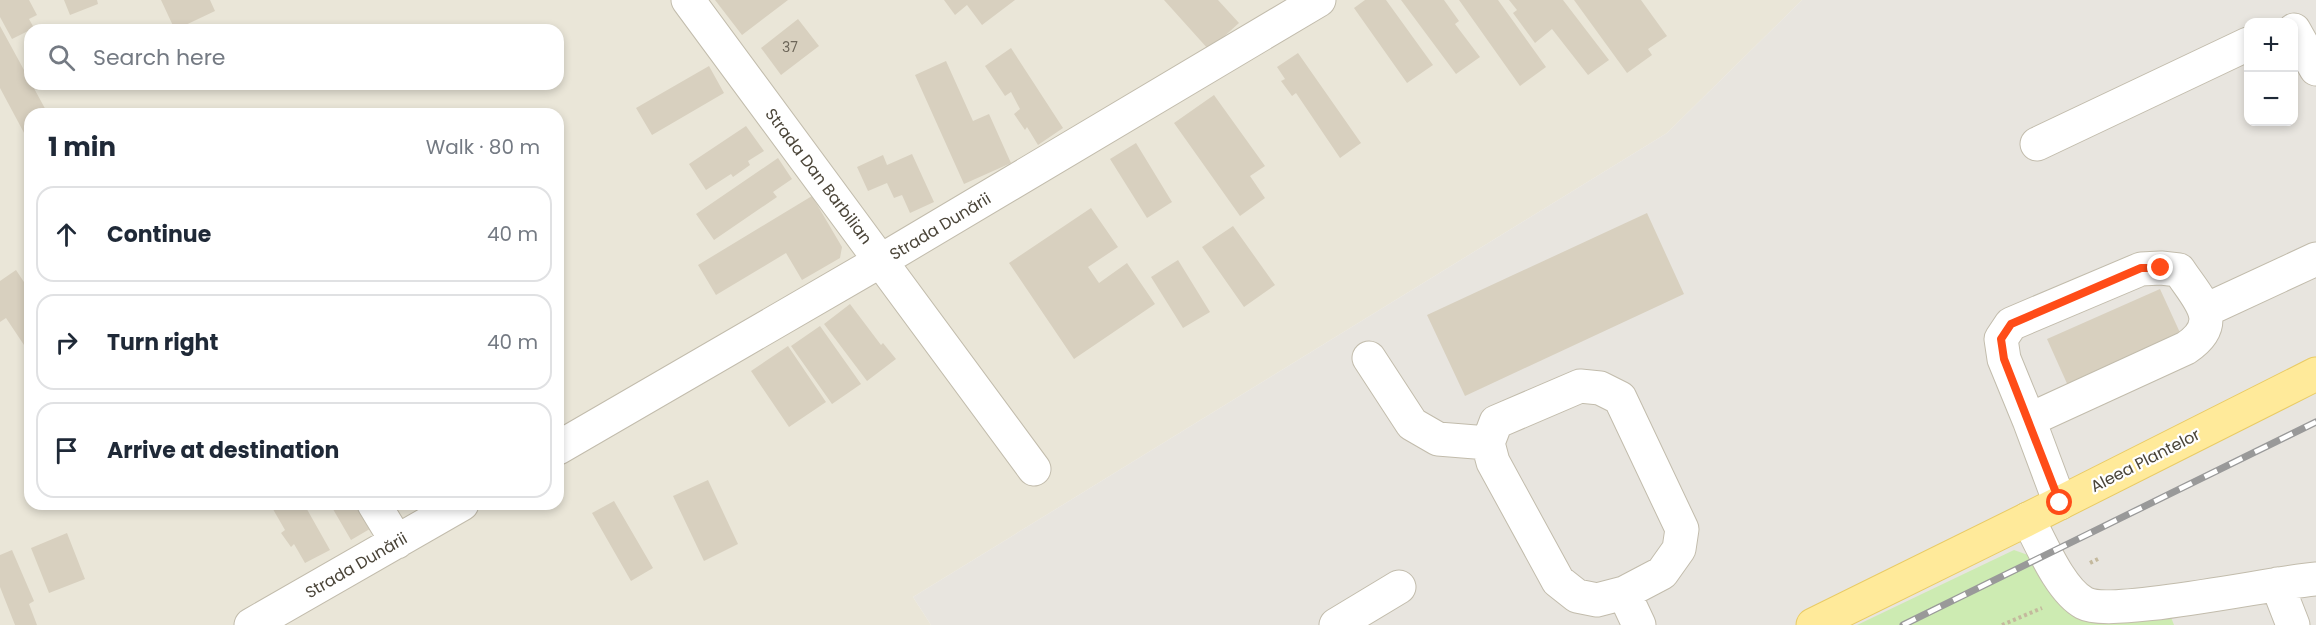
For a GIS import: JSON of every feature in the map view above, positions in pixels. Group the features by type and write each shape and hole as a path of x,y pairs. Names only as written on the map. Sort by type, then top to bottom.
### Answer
{"main road":[{"name":"Aleea Plantelor","path":"1813,625 2316,374"}],"street":[{"name":"Strada Dan Barbilian","path":"688,0 1034,469"},
{"name":"Strada Dunării","path":"564,445 882,260 1319,0"},
{"path":"2298,37 2316,69"},
{"path":"2037,144 2244,46"},
{"path":"2205,310 2316,259"},
{"path":"2029,420 2186,348 2200,339 2207,324 2205,310 2179,270 2141,268 2011,324 2001,339 2004,359 2060,503"},
{"path":"1369,358 1412,424 1438,439 1488,443"},
{"path":"1580,386 1600,388 1620,398 1682,529 1679,549 1632,616 1597,600 1577,596 1558,581 1494,462 1488,443 1496,422 1580,386"},
{"path":"378,510 397,542"},
{"name":"Strada Dunării","path":"251,625 452,510"},
{"path":"2028,519 2056,569 2073,594 2084,604 2112,608 2316,579"},
{"path":"2277,584 2293,625"},
{"path":"1336,625 1400,587"}],"path":[{"path":"2002,625 2073,594"}],"shaded area":[{"path":"0,0 1802,0 1667,133 913,597 931,625 0,625"},
{"path":"1802,0 2316,0 2316,625 931,625 913,597 1667,133"}],"green space":[{"path":"2014,550 2028,555 2040,575 2169,612 2174,625 1857,625"}],"building":[{"path":"0,0 29,0 37,15 29,19 32,24 24,24 24,33 12,39 0,17"},
{"path":"64,0 97,0 98,4 70,15"},
{"path":"161,0 210,0 215,11 188,24 172,24"},
{"path":"715,0 788,0 742,35"},
{"path":"944,0 1015,0 982,25 967,5 955,15"},
{"path":"1164,0 1218,0 1239,23 1209,50"},
{"path":"1365,0 1386,0 1433,65 1407,83 1354,8"},
{"path":"1401,0 1444,0 1459,21 1455,24 1480,57 1456,74"},
{"path":"1459,0 1498,0 1546,67 1520,86"},
{"path":"1509,0 1563,0 1609,60 1588,75 1552,29 1535,43 1513,13 1517,10"},
{"path":"1574,0 1641,0 1667,36 1648,49 1652,55 1627,73"},
{"path":"798,19 819,46 781,75 761,48"},
{"path":"0,26 24,70 24,90 35,90 45,108 24,108 24,133 0,88"},
{"path":"1011,48 1063,128 1038,145 1027,127 1025,130 1014,114 1020,109 1011,92 1005,96 985,66"},
{"path":"1298,53 1361,143 1340,158 1296,93 1292,96 1281,81 1285,79 1277,67"},
{"path":"946,61 973,121 989,114 1011,163 964,184 915,75"},
{"path":"709,66 724,93 652,135 636,108"},
{"path":"1214,95 1265,166 1250,176 1265,198 1240,216 1174,123"},
{"path":"746,126 764,151 748,161 750,165 733,177 731,174 706,190 689,164"},
{"path":"1136,143 1172,202 1147,218 1110,159"},
{"path":"912,154 934,202 910,213 902,195 894,198 887,183 868,191 857,167 883,155 887,165"},
{"path":"778,158 792,179 773,192 777,197 714,240 696,214"},
{"path":"812,196 842,247 840,258 802,280 786,253 716,295 698,265"},
{"path":"1091,208 1118,247 1088,267 1099,283 1127,263 1155,304 1074,359 1009,263"},
{"path":"1647,213 1684,294 1465,396 1427,315"},
{"path":"1233,226 1275,285 1244,307 1202,247"},
{"path":"1178,260 1210,312 1183,328 1151,277"},
{"path":"16,270 24,282 24,345 6,318 0,322 0,281"},
{"path":"2160,289 2182,337 2069,388 2047,339"},
{"path":"850,304 881,345 883,343 896,359 867,381 824,324"},
{"path":"820,326 861,384 832,404 791,346"},
{"path":"788,346 826,402 789,427 751,371"},
{"path":"708,480 738,544 704,561 673,496"},
{"path":"614,501 653,568 631,581 592,513"},
{"path":"273,510 307,510 330,550 305,563 294,544 291,547 281,533 285,530"},
{"path":"334,510 372,510 380,523 351,540"},
{"path":"67,533 85,579 49,593 31,548"},
{"path":"12,550 34,601 29,604 37,625 15,625 0,587 0,555"}],"railway":[{"path":"1903,625 2316,422"}],"route":[{"path":"2060,503 2004,359 2001,339 2011,324 2141,268 2161,268"}]}
